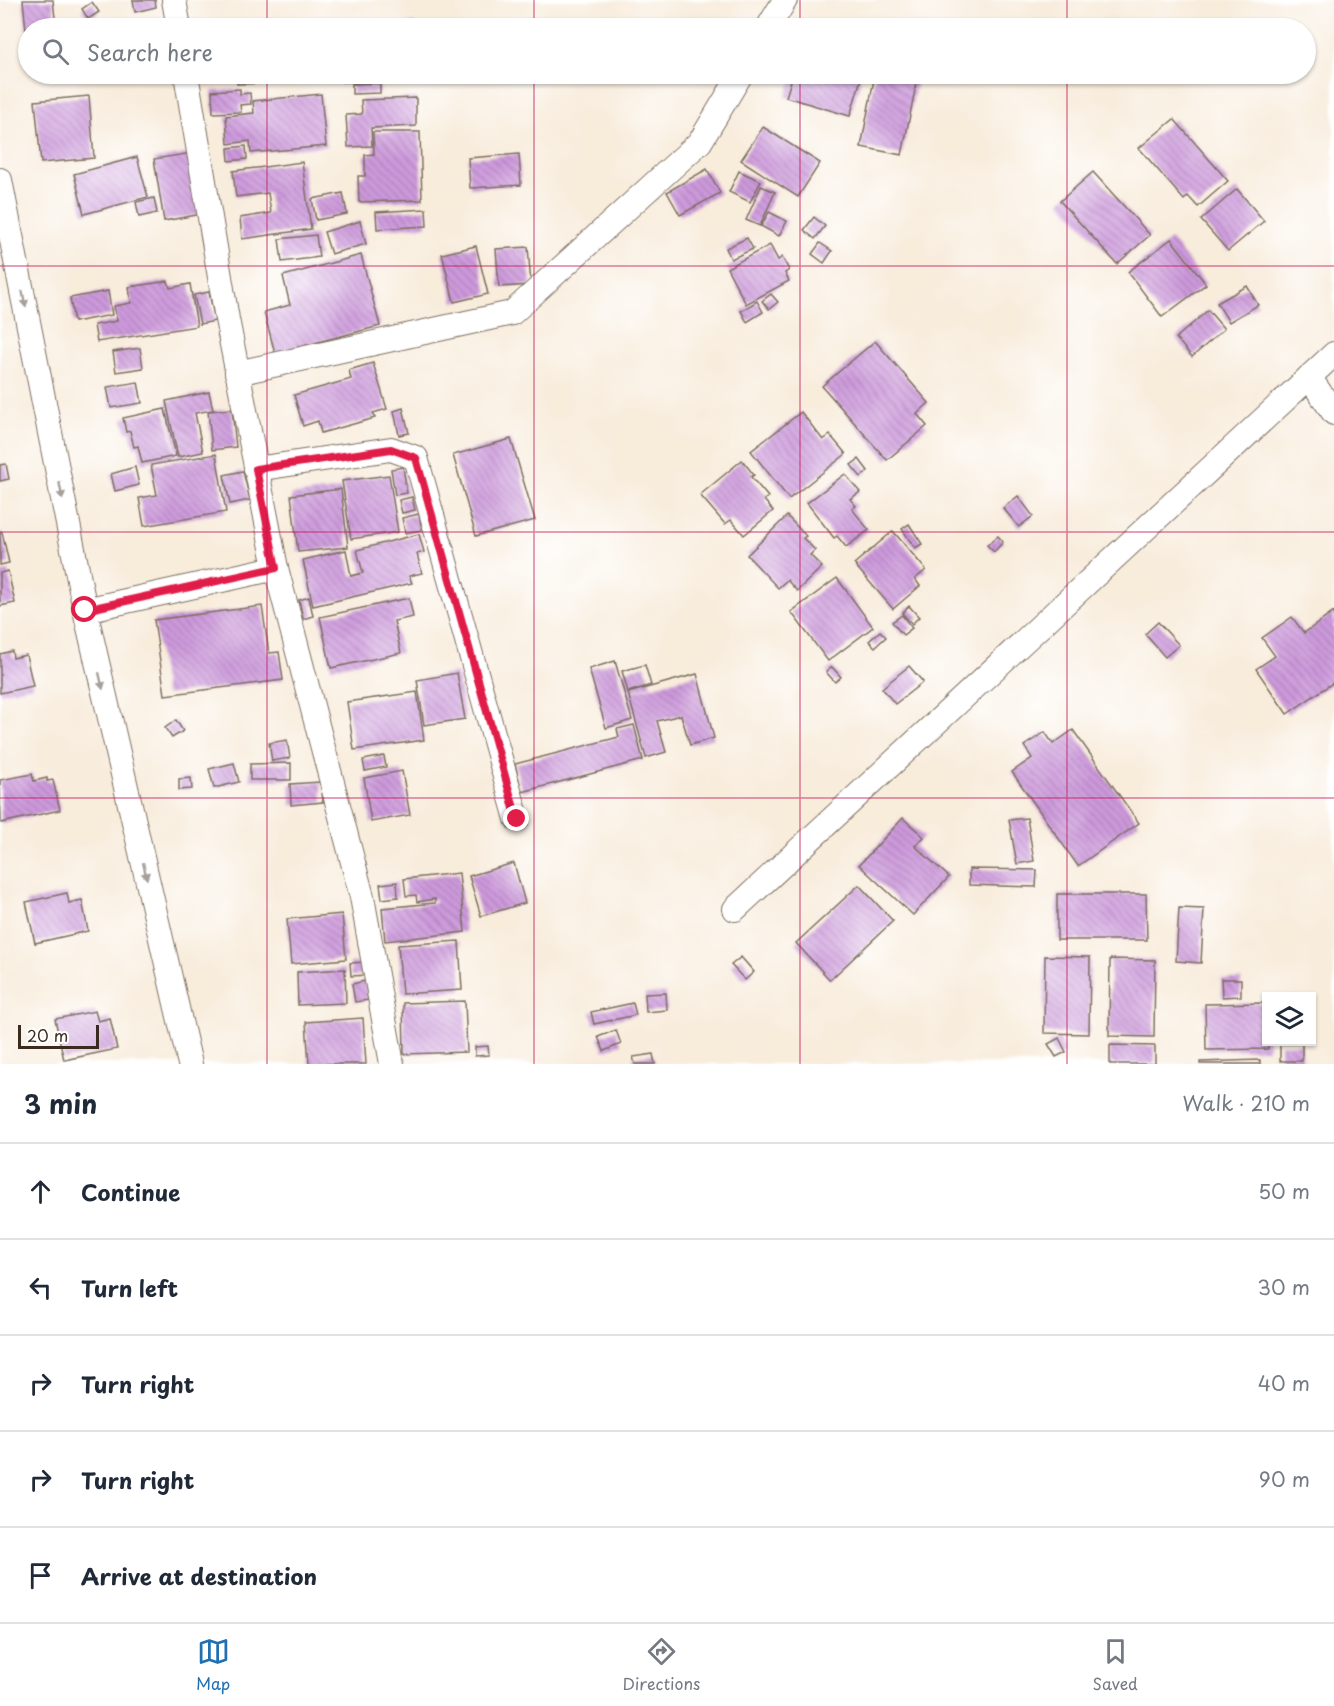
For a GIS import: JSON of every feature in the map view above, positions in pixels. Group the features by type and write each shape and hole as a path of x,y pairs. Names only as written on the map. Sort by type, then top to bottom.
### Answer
{"street":[{"path":"174,0 177,18"},
{"path":"774,18 785,0"},
{"path":"188,84 237,373 276,568 362,897 392,1064"},
{"path":"237,373 512,313 700,142 735,84"},
{"path":"0,180 85,610 190,1064"},
{"path":"735,909 1334,354"},
{"path":"1309,377 1334,413"},
{"path":"256,469 391,449 416,458 517,819"},
{"path":"85,610 276,568"}],"building":[{"path":"23,0 53,0 55,18 25,18"},
{"path":"133,0 155,0 156,7 135,12"},
{"path":"92,2 99,12 87,18 82,9"},
{"path":"352,84 380,84 380,93 352,94"},
{"path":"790,84 860,84 850,116 786,97"},
{"path":"873,84 916,84 902,155 861,147"},
{"path":"240,89 240,94 250,93 251,104 240,105 241,112 213,113 212,91"},
{"path":"321,94 326,146 251,153 250,141 228,144 226,116 254,113 253,101"},
{"path":"89,96 94,158 41,163 35,101"},
{"path":"416,98 416,126 371,128 372,146 348,147 346,115 362,114 361,100"},
{"path":"1174,119 1228,181 1198,207 1188,196 1184,200 1139,148"},
{"path":"763,127 820,163 798,197 741,160"},
{"path":"373,132 420,132 422,200 359,202 358,176 365,176 365,155 374,154"},
{"path":"246,146 247,159 229,161 228,148"},
{"path":"198,152 207,213 164,221 154,159"},
{"path":"519,154 521,185 470,188 468,158"},
{"path":"137,157 148,197 84,214 74,174"},
{"path":"302,162 311,229 242,239 240,218 271,213 268,193 236,197 233,171"},
{"path":"707,169 720,193 680,215 667,192"},
{"path":"739,171 761,181 750,202 729,192"},
{"path":"1093,172 1150,235 1117,264 1060,201"},
{"path":"761,186 775,192 760,226 746,220"},
{"path":"1237,189 1264,221 1228,251 1201,220"},
{"path":"343,193 347,214 316,220 312,199"},
{"path":"154,198 157,213 139,217 136,202"},
{"path":"426,209 427,226 377,229 376,212"},
{"path":"769,212 787,221 779,236 761,226"},
{"path":"814,217 825,226 815,239 804,230"},
{"path":"360,221 366,244 331,254 324,232"},
{"path":"316,235 319,257 282,262 279,239"},
{"path":"747,238 753,249 731,259 726,248"},
{"path":"1171,239 1206,284 1162,317 1128,272"},
{"path":"820,243 832,251 824,263 812,254"},
{"path":"770,245 778,260 782,257 789,270 785,273 789,281 746,304 727,268"},
{"path":"476,246 488,294 454,302 442,254"},
{"path":"528,247 531,285 499,287 496,249"},
{"path":"361,255 380,326 275,353 264,312 290,305 283,276"},
{"path":"168,281 170,288 190,284 197,326 97,342 94,325 117,321 114,306 131,303 129,287"},
{"path":"1247,286 1258,305 1229,322 1217,303"},
{"path":"108,291 112,315 74,322 70,298"},
{"path":"209,292 215,321 200,324 194,295"},
{"path":"771,294 778,302 769,309 762,301"},
{"path":"757,301 763,312 747,322 741,311"},
{"path":"1208,310 1224,329 1192,357 1176,338"},
{"path":"875,341 929,403 917,414 927,426 887,460 822,386"},
{"path":"140,348 143,368 116,372 113,352"},
{"path":"373,363 387,409 373,413 375,418 321,433 318,421 303,426 294,395 351,379 349,370"},
{"path":"138,382 142,403 111,408 107,387"},
{"path":"209,392 213,410 195,413 203,452 178,457 166,401"},
{"path":"403,408 409,433 399,435 394,411"},
{"path":"165,409 176,456 142,463 138,446 134,447 130,431 126,432 123,418"},
{"path":"232,409 236,447 212,450 208,411"},
{"path":"801,412 823,440 830,435 846,454 789,499 751,451"},
{"path":"511,439 535,520 476,536 453,455"},
{"path":"216,454 226,512 144,526 139,498 157,495 151,465"},
{"path":"859,459 868,471 861,477 851,465"},
{"path":"742,460 754,475 751,477 768,497 764,500 773,511 744,535 731,520 725,524 700,495"},
{"path":"6,464 9,479 0,481 0,465"},
{"path":"135,467 139,485 115,491 111,474"},
{"path":"403,467 407,493 395,495 391,469"},
{"path":"243,471 250,500 230,504 224,475"},
{"path":"845,474 860,492 850,499 856,506 852,509 869,530 846,547 837,536 834,538 807,503"},
{"path":"389,475 398,532 351,539 342,481"},
{"path":"341,489 348,547 298,552 291,495"},
{"path":"1018,496 1033,516 1019,527 1003,508"},
{"path":"412,497 415,510 402,513 399,500"},
{"path":"419,514 422,530 405,533 402,518"},
{"path":"787,516 806,536 803,538 815,550 810,555 822,567 797,591 787,580 778,588 747,555"},
{"path":"909,524 922,544 915,548 902,529"},
{"path":"893,531 926,570 915,579 920,586 893,609 854,564"},
{"path":"0,532 2,532 9,563 0,565"},
{"path":"419,534 424,552 417,554 422,573 409,576 412,583 313,606 303,560 346,550 351,576 363,573 357,550"},
{"path":"998,536 1003,542 994,552 987,545"},
{"path":"8,571 15,603 0,606 0,573"},
{"path":"837,578 873,627 828,661 791,612"},
{"path":"309,597 313,616 303,619 299,600"},
{"path":"409,598 413,617 394,621 401,653 331,668 320,617"},
{"path":"262,606 269,653 279,652 283,680 165,695 154,620"},
{"path":"909,606 919,617 912,624 902,613"},
{"path":"1334,612 1334,682 1287,714 1256,669 1275,656 1262,638 1292,617 1304,633"},
{"path":"902,615 912,628 903,635 892,622"},
{"path":"1158,622 1179,645 1165,657 1145,634"},
{"path":"880,631 886,637 875,647 869,641"},
{"path":"12,651 13,658 26,655 33,686 0,693 0,654"},
{"path":"615,661 632,720 606,728 589,669"},
{"path":"645,665 651,685 628,692 622,671"},
{"path":"909,666 923,682 895,704 882,688"},
{"path":"832,667 841,677 835,682 826,672"},
{"path":"457,673 465,719 424,725 417,680"},
{"path":"697,674 714,738 690,745 681,715 657,721 666,752 646,758 628,693"},
{"path":"417,692 424,740 354,750 347,702"},
{"path":"176,720 183,731 172,738 165,728"},
{"path":"634,725 643,760 522,792 515,764 619,737 617,729"},
{"path":"1073,730 1139,823 1078,866 1012,772 1032,758 1024,746 1045,732 1053,744"},
{"path":"287,740 290,758 272,761 269,743"},
{"path":"384,756 386,767 365,771 363,760"},
{"path":"234,763 239,782 214,788 209,769"},
{"path":"291,763 291,780 250,780 250,764"},
{"path":"402,771 410,815 371,822 364,778"},
{"path":"32,774 34,781 47,778 47,781 53,780 60,810 1,823 0,780"},
{"path":"191,778 192,789 179,790 179,779"},
{"path":"321,782 323,802 291,805 290,784"},
{"path":"903,818 924,837 915,846 949,877 913,915 859,865"},
{"path":"1027,818 1034,861 1017,864 1009,820"},
{"path":"514,863 525,903 481,916 469,876"},
{"path":"969,869 1037,870 1036,887 969,885"},
{"path":"459,873 465,932 385,941 382,908 435,903 435,899 417,902 416,895 406,896 404,879"},
{"path":"397,882 398,897 382,899 380,884"},
{"path":"859,885 893,921 830,980 796,943"},
{"path":"67,893 69,903 82,900 88,931 35,943 26,902"},
{"path":"1057,894 1146,894 1147,940 1057,940"},
{"path":"1179,908 1204,909 1201,963 1176,961"},
{"path":"342,914 346,959 291,964 287,919"},
{"path":"459,941 462,990 402,994 398,945"},
{"path":"1045,956 1090,957 1089,1034 1044,1033"},
{"path":"741,957 754,972 745,980 731,965"},
{"path":"1110,959 1155,960 1154,1037 1109,1036"},
{"path":"367,962 368,975 351,976 350,963"},
{"path":"345,969 346,1003 298,1005 297,972"},
{"path":"1221,979 1241,979 1241,996 1222,997"},
{"path":"365,981 368,1000 355,1002 352,984"},
{"path":"666,993 667,1010 646,1012 645,994"},
{"path":"465,1001 467,1052 404,1054 403,1003"},
{"path":"633,1003 636,1015 594,1024 591,1012"},
{"path":"1262,1003 1262,1046 1268,1046 1268,1049 1206,1050 1205,1004"},
{"path":"95,1011 98,1021 110,1018 117,1049 64,1060 55,1019"},
{"path":"363,1018 366,1064 309,1064 306,1022"},
{"path":"616,1030 621,1044 604,1051 598,1037"},
{"path":"1059,1038 1066,1052 1056,1057 1048,1044"},
{"path":"1110,1045 1155,1046 1155,1064 1110,1064"},
{"path":"488,1046 489,1055 475,1056 475,1047"},
{"path":"1280,1046 1302,1046 1302,1061 1280,1061"},
{"path":"653,1054 655,1064 635,1064 633,1057"},
{"path":"1260,1060 1260,1064 1200,1064 1200,1062"}],"route":[{"path":"85,610 276,568 256,469 391,449 416,458 517,819"}]}
